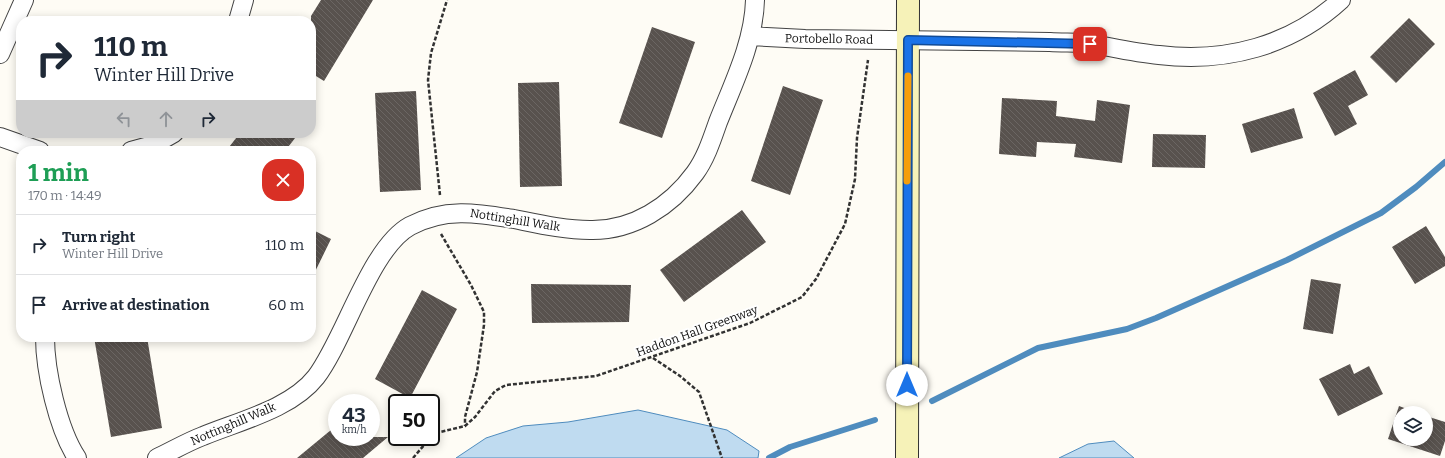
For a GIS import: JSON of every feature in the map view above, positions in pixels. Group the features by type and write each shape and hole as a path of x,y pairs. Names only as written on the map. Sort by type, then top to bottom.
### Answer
{"main road":[{"path":"907,458 908,0"}],"street":[{"path":"17,16 24,0"},
{"path":"239,16 244,0"},
{"name":"Nottinghill Walk","path":"157,458 201,436 264,412 297,394 315,378 332,352 378,260 394,239 408,226 440,215 473,212 591,230 621,227 647,216 669,201 696,172 709,147 750,36 755,0"},
{"name":"Portobello Road","path":"750,36 805,39 1057,42 1090,44 1159,55 1224,55 1255,48 1284,39 1311,25 1341,0"},
{"path":"0,54 16,18"},
{"path":"0,137 26,146"},
{"path":"147,146 165,138"},
{"path":"46,342 50,380 54,398 64,431 77,458"}],"path":[{"name":"Haddon Hall Greenway","path":"440,432 465,426 475,417 495,391 506,385 596,376 653,358 750,323 802,297 816,279 845,224 856,179 857,138 869,53"},
{"path":"653,358 680,376 699,392 722,458"},
{"name":"Haddon Hall Greenway","path":"413,458 423,446"}],"water":[{"path":"638,410 727,430 759,451 758,458 456,458 486,438 523,426 568,422"},
{"path":"1114,441 1134,458 1059,458 1088,444"}],"building":[{"path":"321,0 373,0 324,81 316,76 316,16 311,16"},
{"path":"1409,18 1435,44 1396,83 1370,57"},
{"path":"652,27 695,42 662,138 619,123"},
{"path":"1355,70 1368,95 1348,106 1357,124 1335,136 1313,93"},
{"path":"559,82 562,186 520,187 518,83"},
{"path":"783,86 823,100 790,195 751,181"},
{"path":"416,91 421,190 380,192 375,93"},
{"path":"1002,98 1057,101 1056,116 1095,121 1097,100 1130,105 1122,163 1074,157 1076,144 1037,142 1036,157 999,154"},
{"path":"1294,108 1303,138 1251,153 1242,124"},
{"path":"1153,134 1206,135 1205,168 1152,167"},
{"path":"236,138 295,138 289,146 230,146"},
{"path":"742,210 766,242 684,302 660,270"},
{"path":"1426,226 1445,257 1445,266 1415,284 1392,247"},
{"path":"316,232 331,239 316,270"},
{"path":"1311,279 1341,284 1333,334 1303,329"},
{"path":"531,284 631,285 629,322 532,323"},
{"path":"422,290 457,309 412,394 403,394 375,379"},
{"path":"95,342 148,342 162,428 111,437"},
{"path":"1350,364 1354,374 1369,366 1383,394 1338,416 1319,379"},
{"path":"1433,418 1445,422 1445,441 1440,456 1409,446 1433,446"},
{"path":"1393,424 1393,441 1388,439"},
{"path":"328,432 328,446 377,446 363,458 297,458"},
{"path":"380,437 388,437 380,444"}],"waterway":[{"path":"932,401 1038,348 1127,329 1156,318 1287,260 1381,213 1416,187 1445,162"},
{"path":"769,458 790,447 875,420"}],"slow traffic":[{"path":"907,181 908,76"}],"route":[{"path":"907,385 908,40 1090,44"}]}
